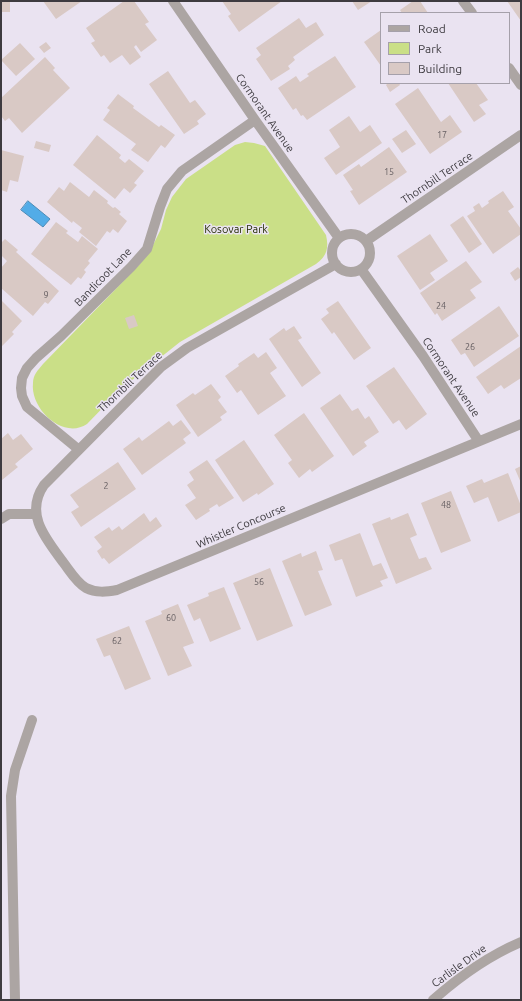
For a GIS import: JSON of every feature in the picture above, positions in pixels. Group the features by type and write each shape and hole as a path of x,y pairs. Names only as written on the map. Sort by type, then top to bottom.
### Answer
{"street":[{"name":"Cormorant Avenue","path":"172,1 339,238"},
{"path":"463,1 471,12"},
{"path":"510,69 521,85"},
{"name":"Bandicoot Lane","path":"78,449 27,407 22,396 21,388 22,378 26,370 30,364 61,336 131,267 147,249 160,207 168,189 182,171 255,120"},
{"name":"Thornbill Terrace","path":"366,241 521,135"},
{"path":"350,234 361,237 366,241 370,252 369,259 362,269 350,271 343,270 336,264 332,255 335,243 339,238 350,234"},
{"name":"Thornbill Terrace","path":"36,514 37,499 46,481 161,367 187,348 336,264"},
{"name":"Cormorant Avenue","path":"362,269 423,356 478,440"},
{"name":"Whistler Concourse","path":"36,514 44,536 78,581 92,590 111,591 478,440 521,424"},
{"path":"1,519 9,514 36,514"},
{"path":"15,1000 11,796 15,770 32,720"},
{"name":"Carlisle Drive","path":"433,1000 484,960 521,942"}],"green space":[{"name":"Kosovar Park","path":"245,142 265,146 326,235 327,248 323,258 316,264 180,342 122,388 87,424 78,428 68,428 59,425 50,419 42,412 33,393 33,380 35,375 43,364 139,265 151,249 161,229 166,210 172,197 186,179 235,145"}],"water":[{"path":"28,201 50,219 43,227 21,210"}],"building":[{"path":"1,1 10,1 10,12 1,12"},
{"path":"43,1 82,1 56,19"},
{"path":"124,1 134,1 149,22 145,24 157,40 141,52 136,45 134,47 141,57 130,65 122,55 110,63 104,55 101,57 91,43 95,41 86,28"},
{"path":"222,1 282,1 239,32 228,16 231,14"},
{"path":"352,1 372,1 358,10"},
{"path":"413,1 420,1 427,12 401,12 400,10"},
{"path":"507,1 521,1 521,21"},
{"path":"299,18 306,28 316,22 324,35 293,57 295,60 288,66 290,69 271,81 256,59 261,55 256,48"},
{"path":"380,31 380,65 364,42"},
{"path":"46,42 51,48 44,53 39,47"},
{"path":"20,43 35,59 16,76 1,60"},
{"path":"335,56 356,87 307,120 303,115 301,116 296,108 293,110 278,88 296,76 300,82 309,76 307,74"},
{"path":"45,57 55,68 53,70 70,88 22,133 9,118 5,121 1,116 1,98"},
{"path":"168,71 190,103 195,100 206,114 197,121 199,124 184,134 149,84"},
{"path":"400,84 400,85 390,92 386,85"},
{"path":"449,84 477,84 488,100 479,105 486,114 474,122"},
{"path":"418,88 441,122 450,115 462,132 430,154 395,104"},
{"path":"118,94 134,106 133,108 159,127 161,125 175,135 165,148 161,145 148,162 131,150 136,144 103,120 110,110 107,108"},
{"path":"349,116 360,132 370,125 382,143 336,175 324,158 340,147 329,130"},
{"path":"406,130 416,144 402,153 392,139"},
{"path":"97,135 121,155 119,158 125,163 129,159 144,171 134,183 137,185 130,193 124,188 115,199 73,165"},
{"path":"36,141 51,145 49,152 34,148"},
{"path":"389,147 407,172 359,205 350,191 353,190 343,175 359,164 361,167"},
{"path":"1,150 24,156 18,182 10,180 7,192 1,190"},
{"path":"70,182 89,197 94,190 108,201 107,203 113,208 115,207 121,212 119,214 127,221 118,233 113,229 110,233 107,231 96,246 79,232 82,228 73,221 72,223 47,202 59,187 64,191"},
{"path":"503,191 514,207 508,211 521,229 521,234 493,254 467,216 475,211 473,207 479,203 482,208 489,203 488,201"},
{"path":"463,216 482,244 469,253 450,225"},
{"path":"56,222 68,231 66,233 78,242 82,236 98,249 88,261 90,263 84,270 86,272 81,279 78,277 71,285 31,254"},
{"path":"430,234 448,261 430,273 435,280 420,290 397,256"},
{"path":"5,239 18,250 16,252 59,291 48,304 45,302 33,316 1,288 1,268 7,261 1,255 1,243"},
{"path":"466,261 482,282 470,290 476,298 442,321 437,313 435,315 420,293"},
{"path":"518,267 521,271 521,277 515,281 510,273"},
{"path":"1,300 22,321 12,332 14,334 1,347"},
{"path":"338,301 371,348 354,360 334,332 332,334 321,319 329,313 326,309"},
{"path":"499,306 519,336 474,367 465,353 461,355 451,340"},
{"path":"134,315 138,326 129,329 125,318"},
{"path":"294,326 302,338 298,340 321,373 302,387 269,339 284,328 286,331"},
{"path":"521,346 521,378 504,389 501,385 488,394 476,377"},
{"path":"266,352 277,368 270,373 286,396 258,415 241,390 237,393 225,376 239,366 238,364 254,353 258,358"},
{"path":"394,367 427,414 406,430 399,420 393,424 366,386"},
{"path":"211,384 221,397 218,400 227,412 220,417 222,420 198,437 176,405 193,393 195,395"},
{"path":"340,394 352,411 358,408 365,419 369,416 379,432 364,442 367,446 353,456 320,408"},
{"path":"304,413 334,456 312,472 310,469 299,478 288,463 292,460 274,435"},
{"path":"181,420 191,433 183,439 186,443 142,475 123,449 139,437 142,441 169,421 173,426"},
{"path":"8,433 13,440 21,434 33,449 15,464 18,467 2,480 1,439"},
{"path":"244,440 274,484 258,495 257,493 243,502 215,460"},
{"path":"207,460 234,498 219,507 217,504 209,509 210,511 196,520 185,505 196,498 187,485 194,480 189,472"},
{"path":"118,462 136,489 81,527 71,512 79,507 70,495"},
{"path":"521,466 521,483 515,469"},
{"path":"508,473 521,506 521,512 498,522 488,497 474,503 466,486 482,479 484,483"},
{"path":"451,491 471,541 441,553 421,503"},
{"path":"144,513 150,522 156,517 162,526 109,564 104,558 102,559 97,551 102,547 94,537 109,527 112,531 119,526 122,530"},
{"path":"408,513 417,535 410,538 419,559 426,557 432,569 396,584 372,524 390,517 391,520"},
{"path":"360,533 373,566 381,563 388,578 380,581 383,586 356,597 342,559 335,561 329,545"},
{"path":"316,551 323,570 318,571 332,605 305,616 282,561 301,553 302,557"},
{"path":"270,568 293,626 257,641 233,583"},
{"path":"224,587 241,629 210,642 200,618 194,621 187,605 209,596 208,593"},
{"path":"178,604 194,643 183,647 192,666 168,676 145,621 162,614 161,611"},
{"path":"129,626 151,679 125,690 110,655 104,657 96,639"}]}
